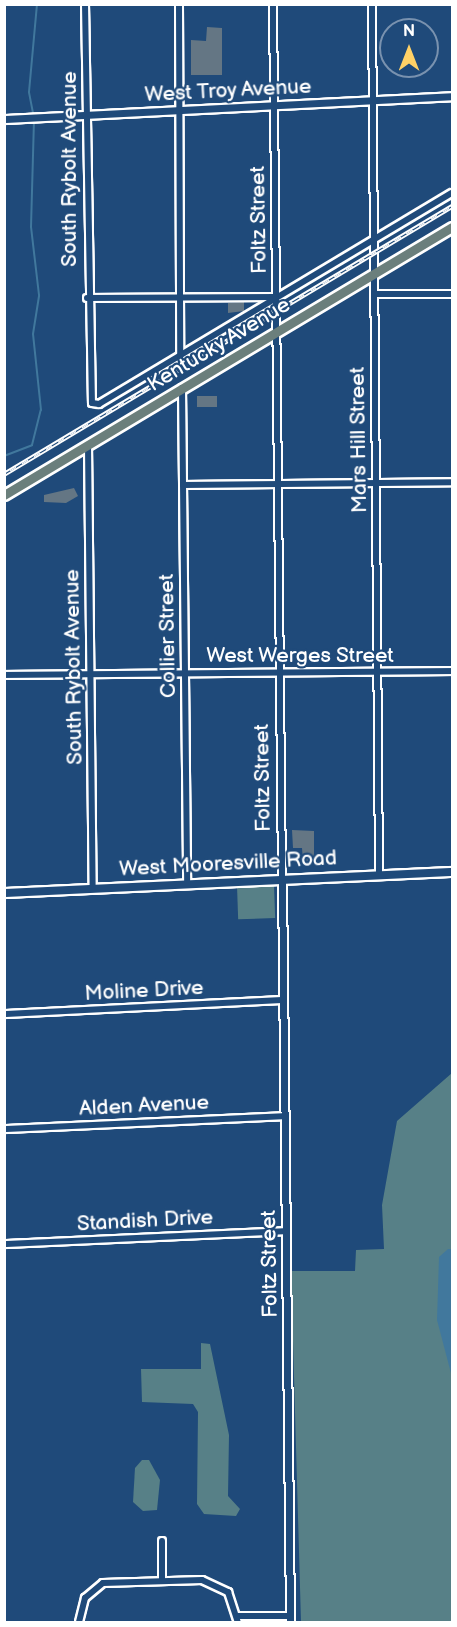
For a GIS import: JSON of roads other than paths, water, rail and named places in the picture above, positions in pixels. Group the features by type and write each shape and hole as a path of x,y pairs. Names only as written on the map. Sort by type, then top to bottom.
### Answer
{"main road":[{"name":"Kentucky Avenue","path":"4,495 453,227"},
{"name":"West Mooresville Road","path":"4,893 453,872"}],"street":[{"name":"South Rybolt Avenue","path":"85,4 87,298 92,403 180,357"},
{"path":"179,4 180,357"},
{"name":"Foltz Street","path":"273,4 278,673 284,1000 290,1619"},
{"name":"Mars Hill Street","path":"372,4 380,874"},
{"name":"West Troy Avenue","path":"4,119 453,96"},
{"path":"180,357 453,193"},
{"path":"374,294 453,294"},
{"path":"87,298 276,298"},
{"name":"Collier Street","path":"182,388 187,884"},
{"name":"South Rybolt Avenue","path":"88,445 93,888"},
{"path":"183,484 453,482"},
{"name":"West Werges Street","path":"4,675 453,671"},
{"name":"Moline Drive","path":"4,1014 284,1000"},
{"name":"Alden Avenue","path":"4,1129 285,1116"},
{"name":"Standish Drive","path":"4,1244 286,1231"},
{"path":"162,1541 162,1581"},
{"path":"79,1623 82,1603 98,1586 162,1581 216,1583 233,1599 238,1619 290,1619"}],"water":[{"path":"448,1249 452,1249 452,1377 437,1320 439,1257"}],"waterway":[{"path":"33,113 29,92 37,4"},
{"path":"4,456 32,445 41,410 33,334 39,295 31,227 34,122"}],"railway":[{"path":"4,474 452,206"}]}
